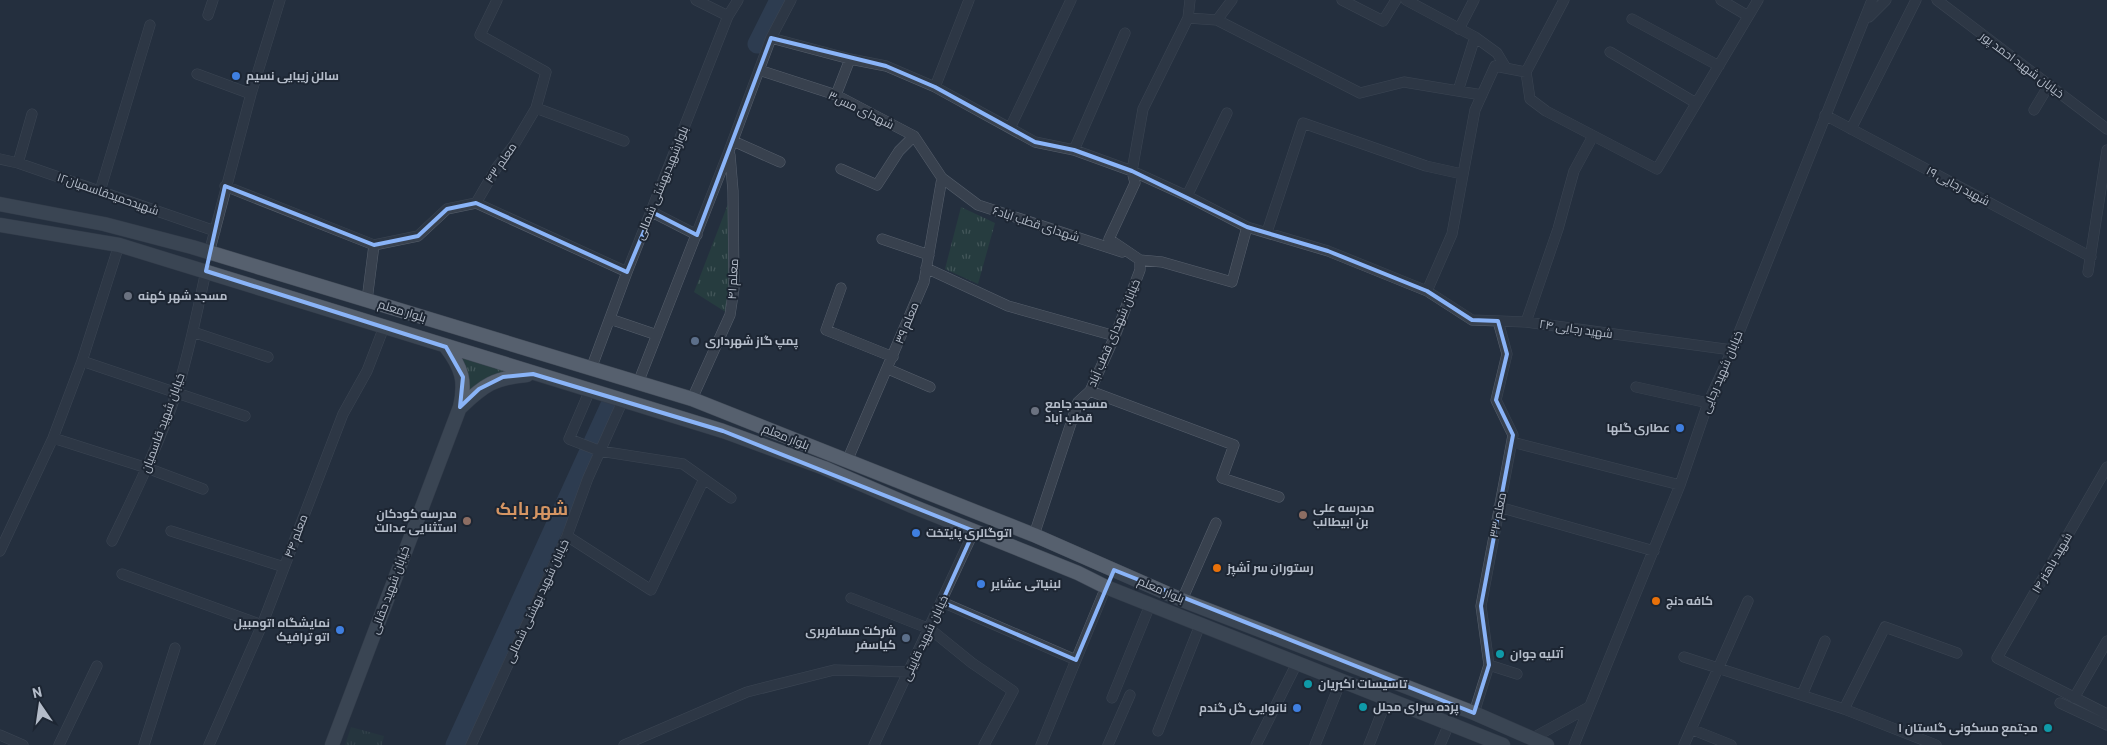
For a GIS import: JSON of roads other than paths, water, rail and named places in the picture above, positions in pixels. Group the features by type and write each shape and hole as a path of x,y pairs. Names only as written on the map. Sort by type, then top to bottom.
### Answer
{"main road":[{"name":"بلوار معلم","path":"0,204 104,224 209,253 692,399 1034,535 1182,600 1474,713 1547,745"},
{"name":"بلوار معلم","path":"0,225 119,245 723,431 824,468 1078,573 1106,588 1503,745"},
{"path":"206,271 209,253"},
{"path":"446,346 458,362 463,377 464,392 460,407"},
{"path":"460,407 479,389 503,378 533,374"},
{"name":"خیابان شهید حقانی","path":"332,745 460,407"},
{"path":"824,468 830,454"},
{"path":"1078,573 1082,556"}],"street":[{"path":"208,15 213,0"},
{"path":"209,253 225,186 280,0"},
{"name":"معلم ۴۳","path":"476,203 536,108 546,72 480,35 497,0"},
{"path":"696,0 728,16"},
{"name":"بلوارشهیدبهشتی شمالی","path":"591,369 627,272 728,16 738,0"},
{"path":"638,382 657,335 693,233 729,151 770,38 791,0"},
{"path":"935,87 969,0"},
{"path":"1010,128 1071,0"},
{"path":"1190,0 1188,18 1143,109 1132,171 1135,182 1109,239 1138,258 1162,262 1232,282 1247,227"},
{"path":"1217,20 1232,0"},
{"path":"1342,0 1383,20 1396,0"},
{"path":"1406,0 1475,38 1497,53 1506,68"},
{"path":"1460,29 1474,0"},
{"path":"1564,0 1526,72 1530,99 1546,111 1657,169 1758,0"},
{"path":"1721,0 1748,16"},
{"path":"1865,22 1867,0"},
{"name":"خیابان شهید رجایی","path":"1574,745 1654,551 1708,403 1732,350 1825,115 1865,22 1872,0"},
{"path":"1865,22 1886,0"},
{"path":"1850,129 1916,0"},
{"name":"خیابان شهید احمد پور","path":"1937,0 2107,130"},
{"path":"1188,18 1217,20 1360,93 1404,82 1482,95"},
{"path":"1632,18 1719,66"},
{"path":"100,191 150,25"},
{"path":"1074,150 1125,33"},
{"name":"شهید رجایی ۲۴","path":"770,38 850,59 886,66 935,87 1035,142 1074,150 1132,171 1187,196 1247,227 1328,251 1427,291 1472,320 1526,322 1732,350"},
{"path":"1458,91 1475,38"},
{"path":"1610,52 1696,103"},
{"path":"836,96 850,59"},
{"path":"1427,291 1452,234 1475,110 1495,66 1526,72"},
{"name":"شهدای مس۳","path":"759,70 836,96 914,136 942,178"},
{"path":"197,74 251,94"},
{"path":"2034,110 2049,85"},
{"path":"536,108 624,141"},
{"path":"1187,196 1226,112"},
{"path":"18,163 32,114"},
{"name":"شهید رجایی ۱۹","path":"1825,115 2091,257"},
{"path":"1267,232 1303,123 1426,166 1462,174"},
{"path":"841,169 877,185 899,151 914,136"},
{"path":"1526,322 1558,229 1574,171 1593,136"},
{"path":"733,140 780,162"},
{"path":"2088,272 2107,150"},
{"name":"معلم ۴۱","path":"692,399 730,315 734,288 733,191 729,151"},
{"name":"شهیدحمیدقاسمیان۱۲","path":"0,159 18,163 215,231"},
{"name":"معلم ۳۹","path":"847,460 888,369 924,282 942,178"},
{"name":"شهدای قطب اباد۶","path":"942,178 978,205 1138,258"},
{"path":"225,186 374,245 418,236 447,209 476,203 627,272"},
{"path":"652,212 693,233"},
{"path":"882,239 929,255"},
{"path":"0,551 53,438 82,361 119,245"},
{"path":"367,300 374,245"},
{"name":"خیابان شهدای قطب آباد","path":"1034,535 1078,402 1090,391 1136,283 1138,258"},
{"path":"926,268 1008,306 1115,336"},
{"name":"خیابان شهید قاسمیان","path":"112,541 147,468 176,394 193,332 206,271"},
{"path":"841,288 826,330 893,357"},
{"path":"610,320 657,335"},
{"name":"معلم ۳۳","path":"1474,713 1488,665 1481,606 1513,435 1496,400 1507,354 1498,321"},
{"name":"معلم ۴۴","path":"209,745 262,625 343,414 367,371 384,327"},
{"path":"193,332 268,357"},
{"path":"82,361 124,377 245,416"},
{"path":"888,369 930,387"},
{"path":"1636,386 1708,403"},
{"path":"590,390 569,439 600,452 683,464 731,498"},
{"path":"1090,391 1234,445 1222,478 1279,497"},
{"name":"خیابان شهید بهشتی شمالی","path":"471,745 567,536 588,478 623,400"},
{"path":"53,438 202,488"},
{"path":"1512,442 1680,484"},
{"name":"شهید باهنر ۱۴","path":"2074,698 1997,658 2107,467"},
{"path":"567,536 651,590 704,479"},
{"path":"1499,507 1654,551"},
{"path":"1182,600 1216,522"},
{"path":"171,531 284,567"},
{"name":"خیابان شهید قایینی","path":"874,745 910,672 974,531"},
{"path":"122,574 262,625"},
{"path":"1041,745 1106,588"},
{"path":"851,598 930,629 972,663 1013,691 984,745"},
{"path":"1684,745 1748,601"},
{"path":"942,602 1076,660"},
{"path":"1112,698 1150,605"},
{"path":"1158,731 1200,625"},
{"path":"1844,709 1884,628 1957,653"},
{"path":"1802,695 1825,641"},
{"path":"2107,641 2074,698 2107,714"},
{"path":"144,745 176,648"},
{"path":"1684,657 1844,709 1936,745"},
{"path":"1256,745 1297,663"},
{"path":"1488,665 1517,674"},
{"path":"59,745 97,666"},
{"path":"624,745 747,692 834,670 910,672"},
{"path":"1315,745 1341,681"},
{"path":"1108,745 1130,695"},
{"path":"1369,745 1387,699"},
{"path":"2060,703 2107,725"},
{"path":"1531,739 1589,707"},
{"path":"1440,745 1449,724"},
{"path":"1691,729 1731,745"},
{"path":"0,735 23,745"}],"waterway":[{"path":"757,44 779,0"},
{"path":"455,745 610,405"}],"place":[{"name":"سالن زیبایی نسیم","path":"236,76"},
{"name":"مسجد شهر کهنه","path":"128,296"},
{"name":"پمپ گاز شهرداری","path":"695,341"},
{"name":"مسجد جامع قطب آباد","path":"1035,411"},
{"name":"عطاری گلها","path":"1680,428"},
{"name":"مدرسه علی بن ابیطالب","path":"1303,515"},
{"name":"مدرسه کودکان استثنایی عدالت","path":"467,521"},
{"name":"اتوگالری پایتخت","path":"916,533"},
{"name":"رستوران سر آشپز","path":"1217,568"},
{"name":"لبنیاتی عشایر","path":"981,584"},
{"name":"کافه دنج","path":"1656,601"},
{"name":"نمایشگاه اتومبیل اتو ترافیک","path":"340,630"},
{"name":"شرکت مسافربری کیاسفر","path":"906,638"},
{"name":"آتلیه جوان","path":"1500,654"},
{"name":"تاسیسات اکبریان","path":"1308,684"},
{"name":"پرده سرای مجلل","path":"1363,707"},
{"name":"نانوایی گل گندم","path":"1297,708"},
{"name":"مجتمع مسکونی گلستان ۱","path":"2048,728"}],"district":[{"name":"شهر بابک","path":"532,509"}]}
